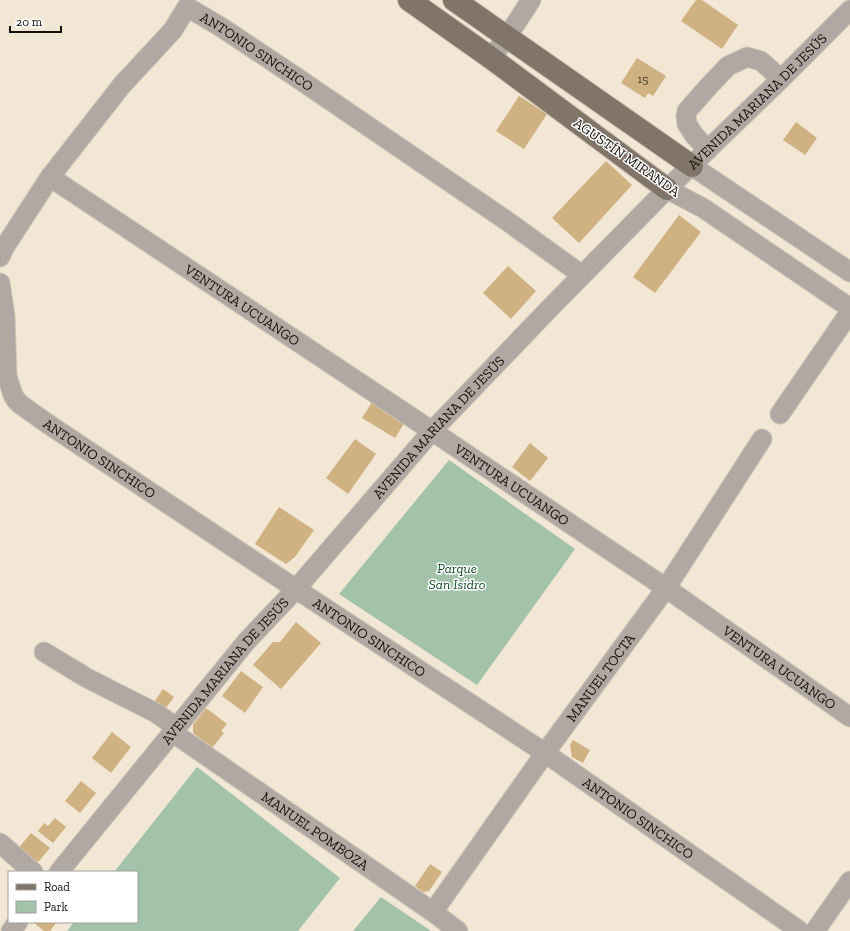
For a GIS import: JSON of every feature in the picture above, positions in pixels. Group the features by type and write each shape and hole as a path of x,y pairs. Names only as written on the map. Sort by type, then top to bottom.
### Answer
{"main road":[{"name":"AGUSTÍN MIRANDA","path":"410,0 491,58 667,189"},
{"path":"454,0 692,166"}],"street":[{"path":"491,58 532,0"},
{"name":"ANTONIO SINCHICO","path":"0,257 4,248 50,177 122,85 173,30 189,4 508,221 582,275"},
{"name":"AVENIDA MARIANA DE JESÚS","path":"60,871 246,642 296,589 432,430 667,189 850,10"},
{"path":"708,150 694,136 687,124 687,111 708,86 728,66 747,57 761,61 781,79"},
{"path":"692,166 850,272"},
{"name":"VENTURA UCUANGO","path":"50,177 432,430 666,588 850,717"},
{"name":"AGUSTÍN MIRANDA","path":"667,189 703,208 850,308"},
{"name":"ANTONIO SINCHICO","path":"0,283 5,316 7,376 16,400 20,404 296,589 545,753 800,931"},
{"path":"780,414 850,312"},
{"name":"MANUEL TOCTA","path":"433,912 545,753 666,588 762,439"},
{"name":"MANUEL POMBOZA","path":"44,652 87,678 156,714 174,730 458,931"},
{"path":"0,843 32,871"},
{"path":"815,931 850,881"},
{"path":"11,931 17,923"}],"green space":[{"name":"Parque San Isidro","path":"449,460 575,549 477,685 339,594"},
{"path":"197,767 340,878 298,931 67,931 73,923 138,923 138,871 115,871"},
{"path":"381,897 431,931 353,931"}],"building":[{"path":"696,0 702,0 738,25 722,49 681,21"},
{"path":"637,58 666,76 653,96 648,93 645,98 621,83"},
{"path":"519,96 547,114 524,149 496,131"},
{"path":"796,122 817,138 805,155 783,140"},
{"path":"606,161 632,185 579,243 552,218"},
{"path":"679,215 701,232 655,293 633,277"},
{"path":"508,266 536,291 511,319 483,293"},
{"path":"372,402 405,422 395,438 362,418"},
{"path":"355,439 376,454 348,494 326,478"},
{"path":"530,443 548,458 530,481 512,467"},
{"path":"279,507 314,530 295,557 286,564 255,544"},
{"path":"296,622 321,643 281,689 253,665 273,642 280,642"},
{"path":"241,671 263,687 245,713 222,696"},
{"path":"163,689 174,697 163,712 152,705"},
{"path":"206,708 227,724 221,731 224,733 212,748 193,733 193,725"},
{"path":"112,732 131,747 111,773 92,758"},
{"path":"573,740 590,750 583,763 572,757 570,745"},
{"path":"81,781 96,793 80,813 65,801"},
{"path":"55,818 66,827 53,843 38,831 44,823 48,826"},
{"path":"31,833 50,848 39,861 35,863 17,850"},
{"path":"430,864 442,872 429,891 423,892 415,886"},
{"path":"34,923 56,923 50,931 44,931"}]}
